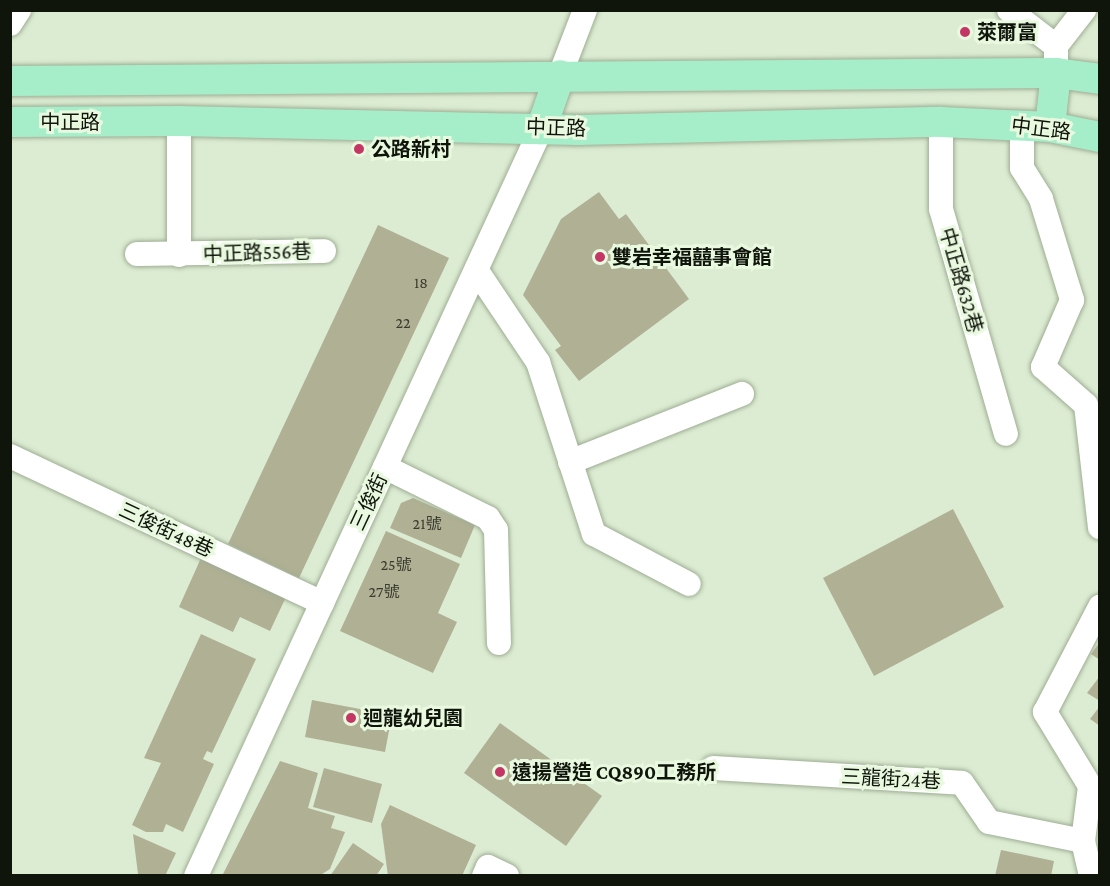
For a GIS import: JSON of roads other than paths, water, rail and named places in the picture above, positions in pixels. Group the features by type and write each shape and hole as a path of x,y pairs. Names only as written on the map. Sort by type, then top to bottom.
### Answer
{"main road":[{"name":"中正路","path":"10,81 560,75 1056,59 1100,79"},
{"path":"1036,126 1056,59"},
{"path":"542,129 560,75"},
{"name":"中正路","path":"10,122 179,121 542,129 940,123 1036,126 1100,137"}],"street":[{"path":"10,24 19,10"},
{"path":"560,75 585,10"},
{"path":"1009,10 1056,59 1084,10"},
{"name":"中正路556巷","path":"179,121 179,255 324,251"},
{"name":"中正路632巷","path":"940,123 940,209 1006,434"},
{"path":"1036,126 1022,168 1041,200 1072,300 1043,367 1086,405 1100,527"},
{"name":"三俊街","path":"196,876 542,129"},
{"path":"137,254 179,255"},
{"path":"477,271 538,362 594,534 689,584"},
{"path":"570,462 742,394"},
{"name":"三俊街48巷","path":"10,456 322,603"},
{"path":"386,467 488,518 496,530 499,643"},
{"path":"1091,876 1083,842 1090,786 1045,712 1100,608"},
{"name":"三龍街24巷","path":"713,768 962,783 989,822 1083,842"},
{"path":"484,876 488,867 507,876"}],"place":[{"name":"萊爾富","path":"965,32"},
{"name":"公路新村","path":"359,149"},
{"name":"雙岩幸福囍事會館","path":"600,257"},
{"name":"迴龍幼兒園","path":"351,718"},
{"name":"遠揚營造 CQ890工務所","path":"500,772"}]}
